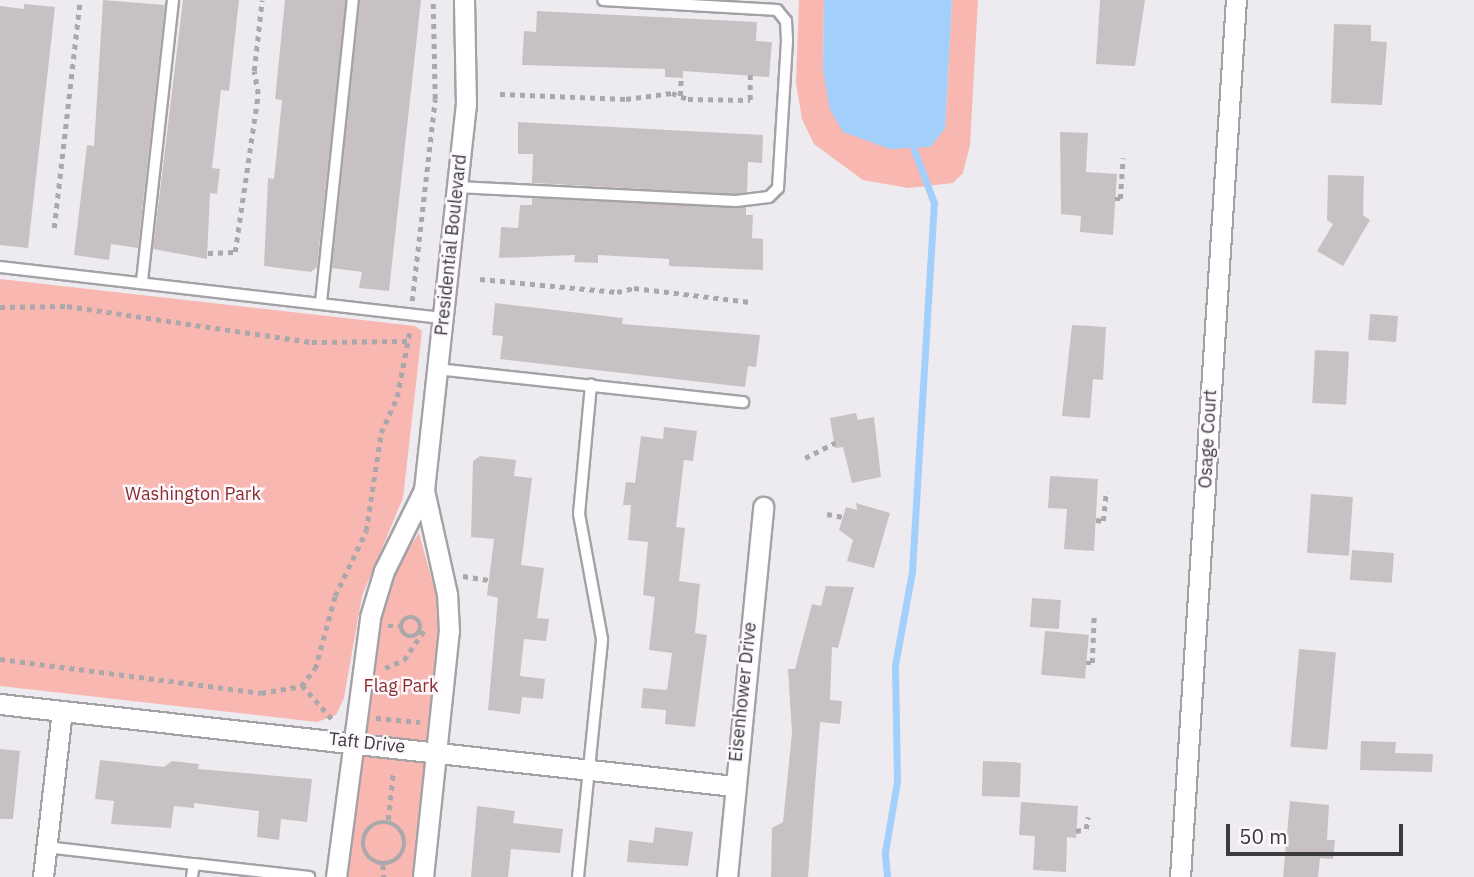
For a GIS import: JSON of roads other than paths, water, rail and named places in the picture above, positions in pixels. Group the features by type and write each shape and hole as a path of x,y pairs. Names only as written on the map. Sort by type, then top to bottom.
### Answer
{"street":[{"name":"Presidential Boulevard","path":"424,877 449,643 447,594 424,490 466,105 464,0"},
{"name":"Osage Court","path":"1180,877 1236,0"},
{"name":"Presidential Boulevard","path":"336,877 370,617 384,571 424,490"},
{"name":"Eisenhower Drive","path":"727,877 733,786 763,507"},
{"name":"Taft Drive","path":"0,704 438,750 733,786"},
{"path":"43,877 62,710"}],"lane":[{"path":"142,281 173,0"},
{"path":"321,302 353,0"},
{"path":"457,187 736,201 769,197 778,188 787,40 786,21 777,10 603,0"},
{"path":"0,267 142,281 443,318"},
{"path":"437,369 743,402"},
{"path":"579,877 602,639 579,514 591,386"},
{"path":"46,847 309,877"},
{"path":"192,877 194,864"}],"water":[{"path":"824,0 952,0 945,129 930,147 890,149 843,132 830,110 823,70"}],"waterway":[{"path":"887,877 885,852 897,782 895,665 912,571 934,203 914,150"}],"park label":[{"name":"Washington Park","path":"193,494"},
{"name":"Flag Park","path":"401,686"}]}
